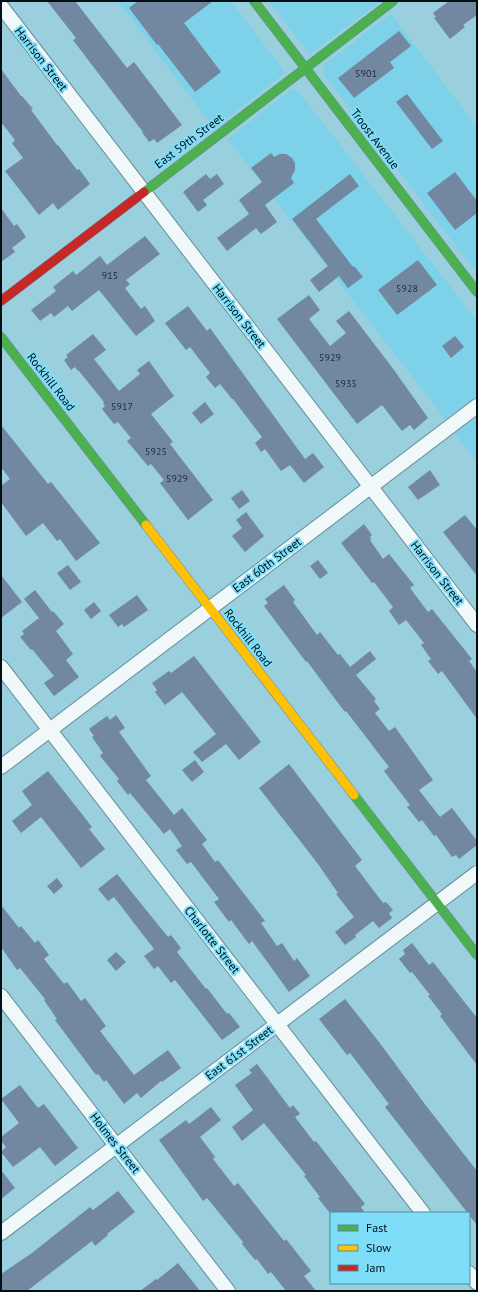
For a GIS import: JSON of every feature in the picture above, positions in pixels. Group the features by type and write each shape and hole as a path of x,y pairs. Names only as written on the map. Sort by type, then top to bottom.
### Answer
{"main road":[{"name":"Troost Avenue","path":"254,1 477,292"},
{"name":"East 59th Street","path":"1,301 393,1"},
{"name":"Rockhill Road","path":"1,337 477,955"}],"street":[{"name":"Harrison Street","path":"1,6 477,625"},
{"name":"East 60th Street","path":"1,768 477,406"},
{"name":"Charlotte Street","path":"1,667 422,1212"},
{"name":"East 61st Street","path":"1,1233 477,873"},
{"name":"Holmes Street","path":"1,996 228,1291"},
{"path":"470,1274 477,1283"}],"shaded area":[{"path":"118,1 231,1 284,72 214,128"},
{"path":"269,1 381,1 311,53 307,51"},
{"path":"391,14 477,127 477,273 323,73 325,64"},
{"path":"295,89 299,92 477,321 477,397 446,420 228,139 291,90"},
{"path":"477,417 477,462 455,433"}],"building":[{"path":"47,1 75,1 127,68 134,62 182,125 157,143 154,139 149,142 73,40 76,38"},
{"path":"138,1 213,1 184,23 221,72 195,92 129,8"},
{"path":"449,1 477,1 477,15 463,25 465,27 450,39 434,18 436,17 433,13"},
{"path":"399,31 411,46 390,62 394,68 354,98 338,78"},
{"path":"1,69 21,96 33,109 31,110 57,145 77,170 79,169 90,184 58,210 53,203 39,215 5,171 23,158 12,143 15,140 1,122"},
{"path":"407,94 443,141 432,149 396,102"},
{"path":"271,153 274,157 280,154 286,154 292,158 295,163 295,170 291,178 294,183 265,205 277,222 261,234 256,228 227,251 217,238 249,214 239,200 262,182 251,168"},
{"path":"455,172 477,201 477,213 455,230 427,193"},
{"path":"206,174 210,179 217,174 224,184 203,200 207,205 198,212 183,192"},
{"path":"350,174 359,186 316,219 353,267 354,266 363,277 348,288 339,276 319,292 310,280 328,266 292,219"},
{"path":"1,208 14,226 17,224 26,237 12,248 15,252 1,262"},
{"path":"145,236 160,254 126,280 130,284 125,288 141,309 145,306 155,321 136,336 99,290 72,311 68,306 54,317 51,313 40,321 31,310 56,291 53,287 73,271 76,275 100,256 107,265"},
{"path":"418,260 437,285 397,315 378,290"},
{"path":"309,295 320,310 309,319 330,346 346,333 336,321 349,311 428,418 414,430 410,425 402,431 382,405 357,424 277,319"},
{"path":"188,306 207,331 210,328 305,459 313,453 324,467 304,483 290,465 281,471 265,449 261,452 255,443 262,437 220,384 215,388 206,377 210,373 190,347 186,350 165,323"},
{"path":"93,334 106,350 94,359 119,391 140,374 137,370 149,361 174,396 151,414 173,442 170,444 213,500 188,520 160,483 164,480 151,464 148,466 127,441 131,438 118,422 114,424 102,409 105,406 103,403 104,402 79,371 75,367 71,370 64,360 68,357 66,355"},
{"path":"455,336 464,347 451,358 442,346"},
{"path":"205,402 214,414 201,424 192,413"},
{"path":"1,425 48,484 51,482 100,543 76,561 60,539 57,541 43,523 26,536 1,502 1,486 10,479 1,467"},
{"path":"430,470 440,485 418,500 408,487"},
{"path":"242,490 250,501 239,509 231,498"},
{"path":"246,512 264,536 245,552 232,536 242,528 236,520"},
{"path":"465,515 477,530 477,576 443,532"},
{"path":"364,524 372,535 370,540 383,559 389,554 414,585 410,588 428,612 432,609 472,659 469,661 477,672 477,719 442,671 438,674 428,661 431,659 421,645 424,643 406,620 399,625 389,611 393,607 341,543"},
{"path":"318,560 328,573 320,579 310,566"},
{"path":"68,565 81,582 70,590 57,573"},
{"path":"1,575 22,602 1,618"},
{"path":"284,585 295,600 293,602 317,635 320,632 338,655 340,654 350,667 370,651 376,659 356,675 376,699 374,701 380,709 375,713 389,731 395,727 433,780 419,790 440,817 452,808 477,841 477,845 459,859 456,855 452,857 436,835 434,836 422,820 419,822 407,807 410,805 384,771 389,767 264,606 268,603 265,599"},
{"path":"35,590 52,612 53,611 64,624 56,631 73,654 66,660 79,677 54,696 44,683 54,676 20,637 24,634 22,631 39,618 24,599"},
{"path":"137,595 148,610 124,627 122,624 118,627 109,615"},
{"path":"94,602 101,611 91,619 84,610"},
{"path":"194,656 261,742 239,760 226,744 202,762 193,752 216,734 182,692 165,705 155,692 157,690 152,683 169,671 171,673"},
{"path":"116,715 125,728 119,732 151,776 146,780 174,815 182,808 207,840 202,844 215,862 218,860 265,921 261,923 277,946 282,943 294,961 297,958 310,976 289,992 252,941 249,944 231,920 229,922 214,902 219,899 191,862 187,864 176,850 182,846 170,829 164,834 130,793 128,795 117,781 119,779 100,756 103,753 92,737 94,736 89,729 107,716 110,720"},
{"path":"195,760 204,772 192,782 182,770"},
{"path":"289,764 362,860 355,866 383,903 386,902 393,910 389,913 392,918 379,928 373,921 345,945 335,932 354,917 336,894 338,893 318,864 259,788"},
{"path":"48,771 92,827 89,829 105,849 81,868 41,817 21,833 12,821 32,805 22,791"},
{"path":"117,874 168,937 171,935 181,948 177,952 227,1014 229,1013 240,1027 222,1040 175,980 171,983 158,966 154,969 144,956 154,949 114,897 108,901 98,889"},
{"path":"57,878 63,886 54,894 47,886"},
{"path":"1,905 19,928 21,926 35,943 38,940 49,955 44,959 64,984 67,982 81,1001 85,998 106,1026 100,1031 134,1075 168,1050 181,1068 162,1082 161,1081 141,1098 137,1093 124,1104 106,1080 104,1082 98,1074 96,1075 55,1020 57,1019 44,1000 45,999 20,968 17,970 1,947"},
{"path":"412,943 429,965 433,962 477,1018 477,1065 440,1016 442,1014 428,996 430,995 412,972 410,973 399,959 405,954 403,950"},
{"path":"116,952 126,962 116,971 107,960"},
{"path":"345,999 379,1042 477,1171 477,1225 470,1216 470,1212 467,1212 385,1107 389,1104 350,1053 347,1055 319,1019"},
{"path":"257,1064 290,1108 293,1105 300,1114 295,1117 314,1142 316,1141 365,1204 361,1207 364,1212 330,1213 304,1176 306,1175 264,1123 242,1141 232,1127 253,1110 235,1085 252,1073 249,1070"},
{"path":"20,1085 38,1108 44,1104 78,1148 55,1166 40,1147 13,1167 1,1152 6,1147 1,1141 1,1137 19,1123 1,1099"},
{"path":"211,1107 221,1120 200,1137 215,1157 213,1159 234,1186 238,1183 284,1241 286,1239 311,1271 304,1276 316,1291 286,1291 271,1272 268,1274 257,1259 255,1260 242,1244 243,1242 207,1198 203,1201 159,1140 186,1120 189,1124"},
{"path":"1,1170 15,1188 1,1199"},
{"path":"118,1191 135,1212 107,1234 108,1235 95,1246 92,1241 27,1291 1,1291 1,1274 32,1253 90,1207 93,1210"},
{"path":"178,1263 200,1291 140,1291 156,1279 157,1280"}],"traffic: fast":[{"path":"254,1 477,292"},
{"path":"144,192 393,1"},
{"path":"1,337 146,525"},
{"path":"354,795 477,955"}],"traffic: slow":[{"path":"146,525 354,795"}],"traffic: jam":[{"path":"1,301 144,192"}]}
